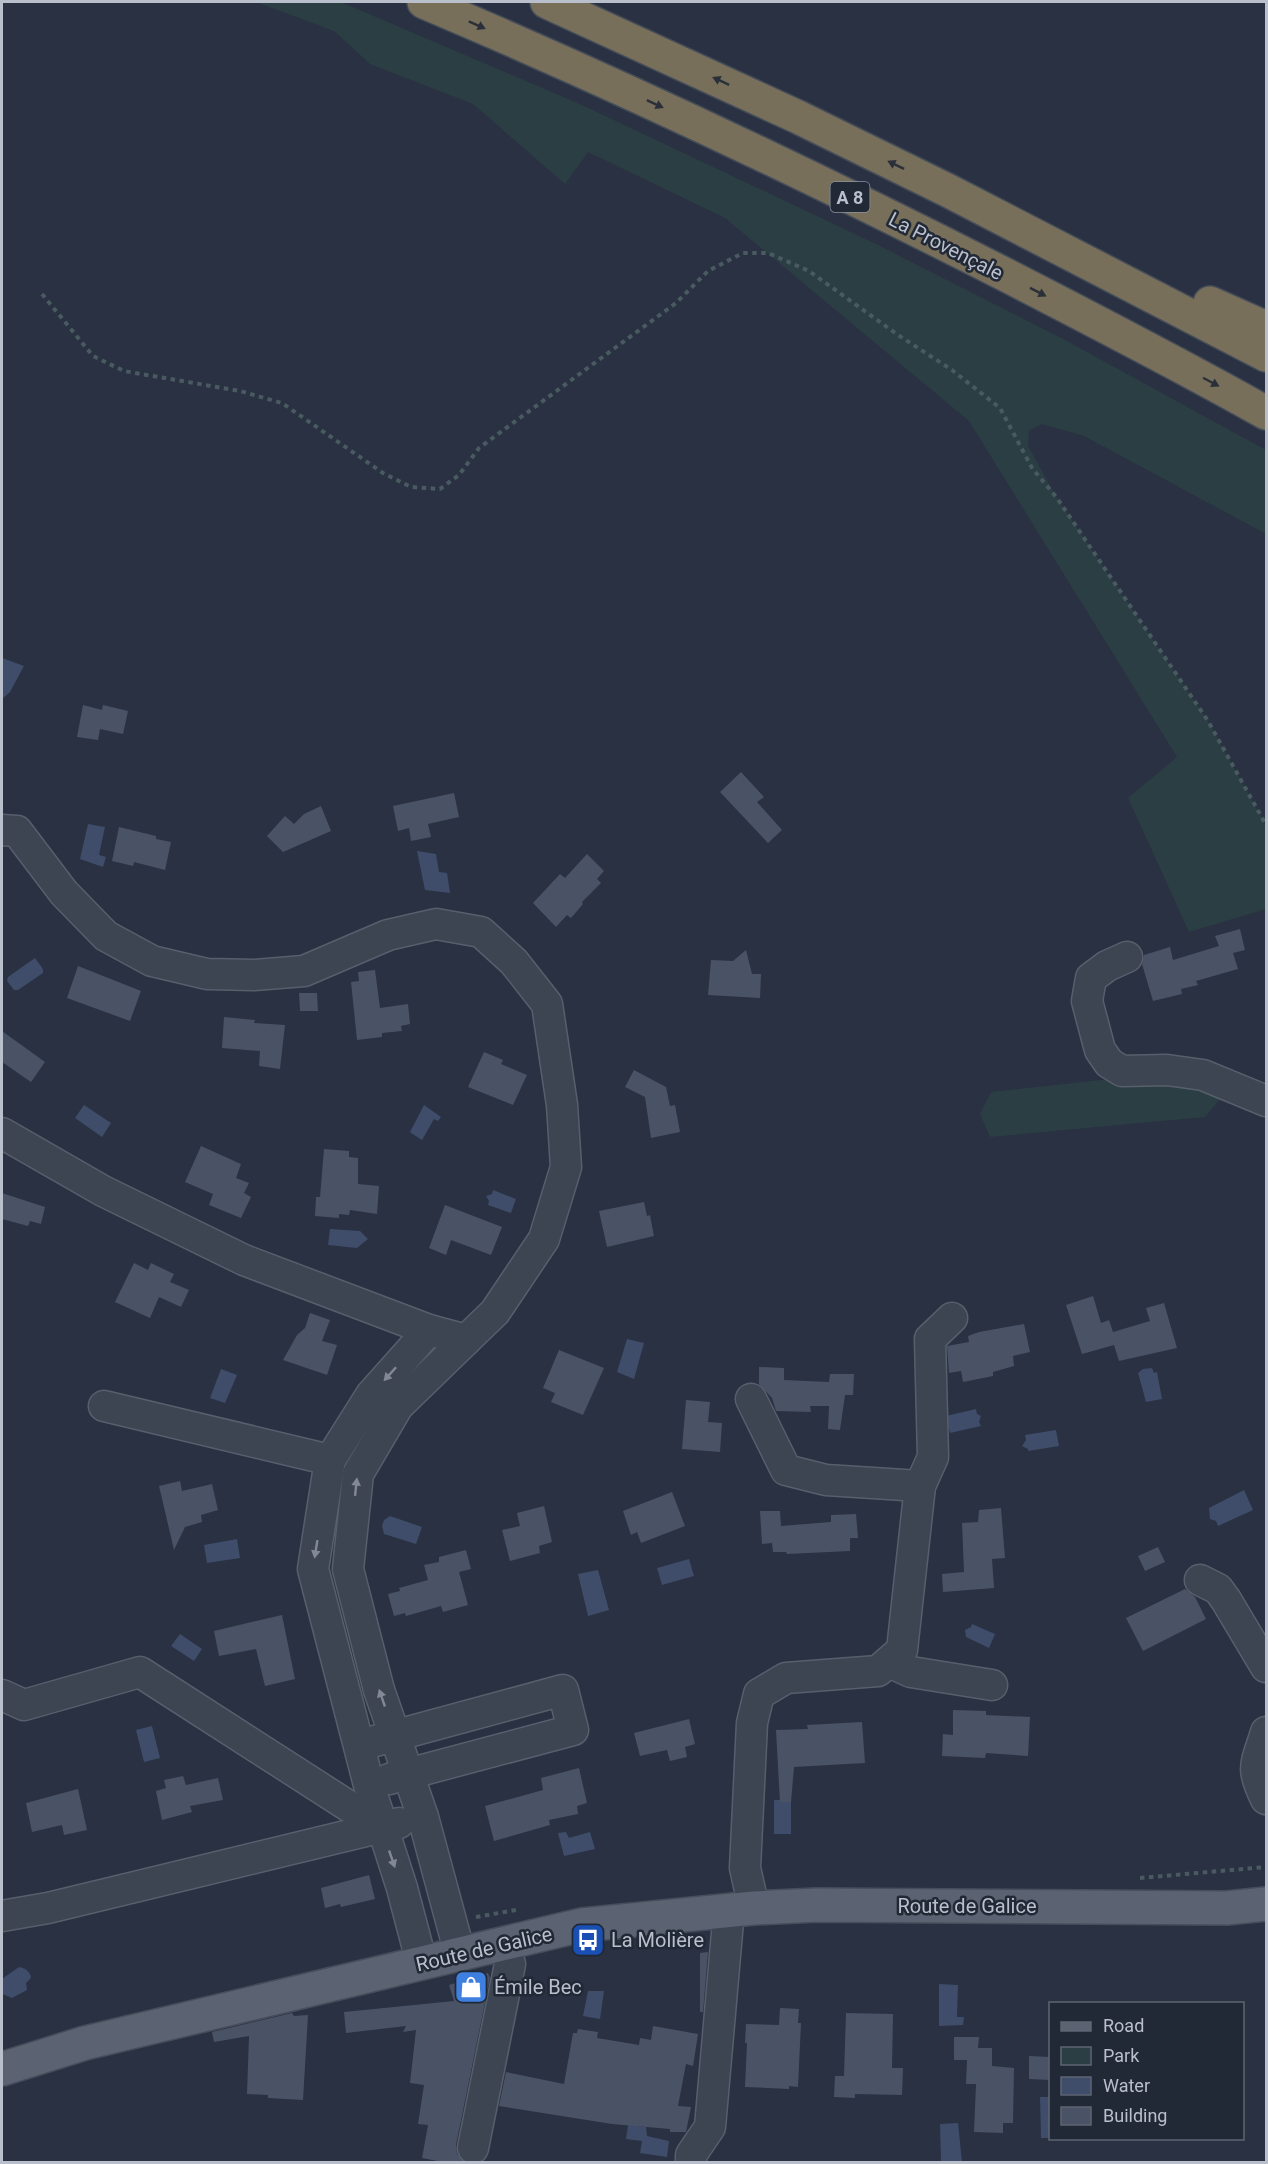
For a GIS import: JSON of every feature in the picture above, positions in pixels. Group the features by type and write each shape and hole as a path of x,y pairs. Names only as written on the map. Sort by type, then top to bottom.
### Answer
{"highway":[{"name":"La Provençale","path":"424,2 634,94 892,218 1084,315 1266,413"},
{"name":"A 8","path":"547,2 787,111 949,191 1266,355"},
{"path":"949,191 1266,328"}],"main road":[{"name":"Route de Galice","path":"2,2069 96,2040 582,1925 742,1909 829,1905 1227,1908 1266,1904"}],"street":[{"path":"2,830 17,831 64,893 106,936 152,961 207,974 254,975 304,971 388,935 436,924 481,932 514,962 547,1004 562,1105 566,1167 544,1239 495,1312 398,1406 358,1474 348,1569 379,1690 423,1817 460,1954"},
{"path":"1127,957 1107,966 1091,978 1087,1000 1100,1050 1109,1064 1122,1071 1167,1070 1203,1076 1266,1101"},
{"path":"2,1133 103,1191 244,1260 429,1330 466,1340"},
{"path":"691,2163 691,2155 710,2127 742,1909 752,1722 759,1694 786,1678 878,1671 902,1650 920,1486 933,1458 930,1339 952,1318"},
{"path":"422,1964 402,1888 369,1785 313,1569 330,1461 371,1395 429,1330"},
{"path":"751,1399 786,1470 826,1480 920,1486"},
{"path":"104,1407 330,1461"},
{"path":"1200,1580 1218,1589 1266,1667"},
{"path":"889,1662 911,1672 992,1685"},
{"path":"2,1695 24,1705 140,1672 381,1827"},
{"path":"360,1745 563,1690 573,1730 369,1785"},
{"path":"1266,1732 1256,1767 1256,1779 1266,1799"},
{"path":"2,1916 48,1908 423,1817"},
{"path":"473,2148 510,1964"}],"path":[{"path":"42,294 93,356 124,371 240,391 282,403 383,473 411,487 440,489 459,475 479,448 676,303 708,271 743,253 768,253 808,271 952,370 1000,408 1032,468 1057,498 1208,721 1266,825"}],"green space":[{"path":"256,2 341,2 582,105 876,244 1067,341 1266,450 1266,534 1084,436 1042,424 1029,431 1028,446 1057,498 1208,721 1266,825 1266,909 1189,932 1128,798 1177,757 969,421 725,218 588,152 565,184 473,104 370,64 334,31"},
{"path":"1172,1078 1221,1098 1205,1117 990,1137 980,1114 991,1092 1101,1080"}],"water":[{"path":"2,658 24,666 10,692 2,699"},
{"path":"88,824 105,827 99,855 106,857 103,867 80,859"},
{"path":"417,851 436,854 439,872 447,873 450,893 425,890"},
{"path":"35,958 43,969 43,973 18,990 14,990 7,981 8,977"},
{"path":"84,1105 111,1123 102,1137 75,1118"},
{"path":"424,1105 441,1117 438,1121 434,1119 422,1140 408,1131 410,1132"},
{"path":"493,1190 516,1199 511,1213 488,1205 489,1201 486,1196 492,1194"},
{"path":"330,1229 360,1231 368,1239 357,1248 328,1245"},
{"path":"627,1339 644,1343 634,1379 617,1372"},
{"path":"1152,1368 1154,1373 1157,1372 1162,1399 1146,1402 1138,1373 1143,1369"},
{"path":"221,1369 237,1375 225,1403 210,1398"},
{"path":"976,1409 977,1414 981,1416 979,1422 981,1426 950,1433 946,1416"},
{"path":"1056,1430 1059,1446 1028,1451 1022,1446 1026,1440 1025,1435"},
{"path":"1244,1490 1253,1510 1218,1526 1216,1521 1210,1519 1209,1508"},
{"path":"390,1516 422,1527 416,1544 384,1534 382,1526 384,1520"},
{"path":"237,1539 240,1558 207,1563 204,1545"},
{"path":"689,1559 694,1576 662,1585 657,1568"},
{"path":"598,1570 609,1610 588,1616 578,1574"},
{"path":"972,1624 995,1634 989,1648 966,1637 965,1630"},
{"path":"180,1634 202,1649 194,1661 171,1646"},
{"path":"152,1726 160,1758 144,1762 136,1730"},
{"path":"774,1800 791,1800 791,1834 774,1834"},
{"path":"566,1832 569,1838 590,1832 595,1849 564,1856 558,1833"},
{"path":"19,1967 27,1970 31,1978 26,1983 27,1990 12,1998 2,1994 2,1979"},
{"path":"939,1984 958,1985 957,2017 964,2017 963,2025 939,2026"},
{"path":"588,1991 604,1991 600,2019 583,2016"},
{"path":"1040,2097 1049,2097 1049,2138 1041,2138"},
{"path":"958,2123 962,2162 941,2162 940,2124"},
{"path":"628,2125 646,2127 647,2136 669,2141 667,2157 640,2153 642,2141 626,2139"}],"building":[{"path":"83,705 102,710 103,705 128,711 123,734 100,729 98,740 77,737"},
{"path":"741,772 764,797 757,802 782,830 768,843 720,792"},
{"path":"454,793 459,817 428,824 431,837 411,841 409,828 398,831 393,806"},
{"path":"321,806 331,831 283,852 267,836 285,816 294,824 304,814"},
{"path":"119,827 171,842 165,870 134,862 133,866 112,861"},
{"path":"587,854 604,871 597,879 601,883 582,902 583,904 571,918 567,915 556,927 533,903 560,874 565,878"},
{"path":"1240,929 1245,950 1233,953 1238,969 1196,981 1198,985 1181,989 1182,994 1153,1001 1142,964 1144,955 1170,947 1173,960 1219,946 1215,936"},
{"path":"746,950 752,974 761,974 760,998 708,995 711,960 733,961"},
{"path":"78,966 141,991 130,1021 67,998"},
{"path":"375,970 380,1008 408,1004 410,1024 401,1026 402,1031 382,1033 382,1037 357,1040 351,982 359,981 358,972"},
{"path":"299,993 317,993 318,1011 300,1011"},
{"path":"224,1017 255,1020 254,1023 285,1025 280,1069 259,1066 260,1051 222,1048"},
{"path":"2,1031 45,1062 31,1082 2,1062"},
{"path":"484,1052 503,1060 501,1064 527,1075 513,1105 468,1087"},
{"path":"634,1070 666,1087 670,1106 675,1105 680,1132 651,1138 645,1097 625,1087"},
{"path":"201,1146 241,1164 236,1178 249,1183 244,1193 251,1197 241,1218 209,1205 213,1194 185,1182"},
{"path":"324,1149 349,1151 349,1157 358,1158 358,1184 379,1186 377,1214 350,1210 349,1215 339,1214 339,1218 315,1216 316,1197 320,1197"},
{"path":"2,1193 45,1207 41,1224 30,1221 28,1226 2,1219"},
{"path":"644,1202 647,1216 650,1215 654,1236 607,1247 599,1211"},
{"path":"445,1205 502,1227 491,1255 451,1240 446,1255 429,1248"},
{"path":"134,1263 148,1270 151,1263 174,1274 170,1282 189,1290 181,1307 159,1297 150,1318 115,1302"},
{"path":"1093,1296 1101,1323 1109,1320 1113,1332 1150,1321 1146,1308 1164,1303 1177,1348 1119,1361 1114,1345 1082,1354 1066,1305"},
{"path":"310,1313 330,1320 322,1341 337,1345 327,1375 283,1360 297,1335 305,1328"},
{"path":"1024,1324 1030,1352 1013,1356 1014,1366 993,1372 993,1376 963,1382 961,1371 949,1373 947,1346 969,1342 968,1336 979,1332"},
{"path":"559,1350 604,1368 583,1415 551,1402 555,1393 543,1388"},
{"path":"759,1367 784,1368 784,1380 829,1382 830,1374 854,1374 853,1395 845,1395 840,1430 828,1429 829,1406 810,1406 811,1412 776,1411 772,1398 759,1384"},
{"path":"686,1400 710,1402 708,1422 722,1423 720,1452 682,1449"},
{"path":"180,1481 182,1491 212,1484 218,1510 201,1515 202,1522 185,1527 174,1550 159,1486"},
{"path":"672,1492 685,1526 641,1543 637,1532 631,1535 623,1511"},
{"path":"544,1506 552,1542 539,1546 540,1553 510,1561 502,1530 520,1526 517,1513"},
{"path":"1001,1508 1005,1558 992,1559 994,1588 943,1592 942,1574 964,1572 962,1523 978,1522 979,1510"},
{"path":"760,1511 780,1511 781,1526 831,1522 831,1515 856,1514 858,1538 850,1538 850,1551 787,1554 786,1552 773,1552 772,1543 762,1544"},
{"path":"1158,1547 1165,1562 1145,1571 1138,1556"},
{"path":"466,1550 471,1569 459,1572 468,1605 443,1612 441,1606 406,1616 405,1613 394,1616 388,1594 400,1591 399,1588 428,1580 424,1565 439,1562 439,1557"},
{"path":"1185,1589 1195,1597 1206,1619 1143,1651 1126,1618"},
{"path":"282,1615 295,1679 265,1686 256,1649 219,1656 214,1631"},
{"path":"953,1710 986,1711 986,1715 1030,1717 1028,1756 986,1753 985,1758 942,1756 943,1734 953,1735"},
{"path":"689,1719 695,1744 685,1747 687,1757 670,1761 667,1750 640,1756 634,1733"},
{"path":"862,1722 865,1763 794,1767 791,1802 780,1802 776,1730 808,1729 807,1725"},
{"path":"579,1768 587,1803 577,1806 578,1814 549,1820 550,1825 494,1841 485,1806 543,1790 541,1778"},
{"path":"183,1776 186,1785 218,1778 223,1800 190,1806 192,1812 162,1820 156,1791 166,1788 164,1780"},
{"path":"78,1789 87,1830 64,1835 62,1825 32,1832 26,1803"},
{"path":"369,1875 375,1899 341,1907 340,1904 325,1908 321,1888"},
{"path":"708,1952 703,2012 700,2012 700,1953"},
{"path":"488,1973 490,1978 456,2145 457,2154 465,2163 448,2163 422,2158 428,2125 418,2124 424,2085 410,2083 416,2030 403,2032 406,2026 346,2033 344,2012 454,2001 449,1985"},
{"path":"780,2008 799,2009 798,2023 801,2023 798,2087 789,2086 789,2089 745,2087 746,2024 779,2025"},
{"path":"292,2013 294,2016 308,2015 303,2100 247,2094 249,2036 214,2042 212,2032"},
{"path":"846,2013 893,2014 892,2068 903,2068 902,2095 855,2094 855,2098 834,2097 835,2076 844,2076"},
{"path":"653,2026 698,2034 693,2066 686,2064 678,2106 691,2107 686,2132 612,2124 499,2106 506,2072 564,2084 573,2033 577,2033 578,2029 598,2032 597,2038 639,2045 640,2038 651,2040"},
{"path":"954,2037 979,2037 978,2048 992,2048 992,2066 1014,2068 1013,2123 1003,2123 1003,2133 974,2132 976,2084 966,2084 967,2060 954,2060"},
{"path":"1029,2056 1049,2057 1049,2080 1029,2079"}],"place":[{"name":"La Molière","path":"588,1940"},
{"name":"Émile Bec","path":"471,1987"}]}
